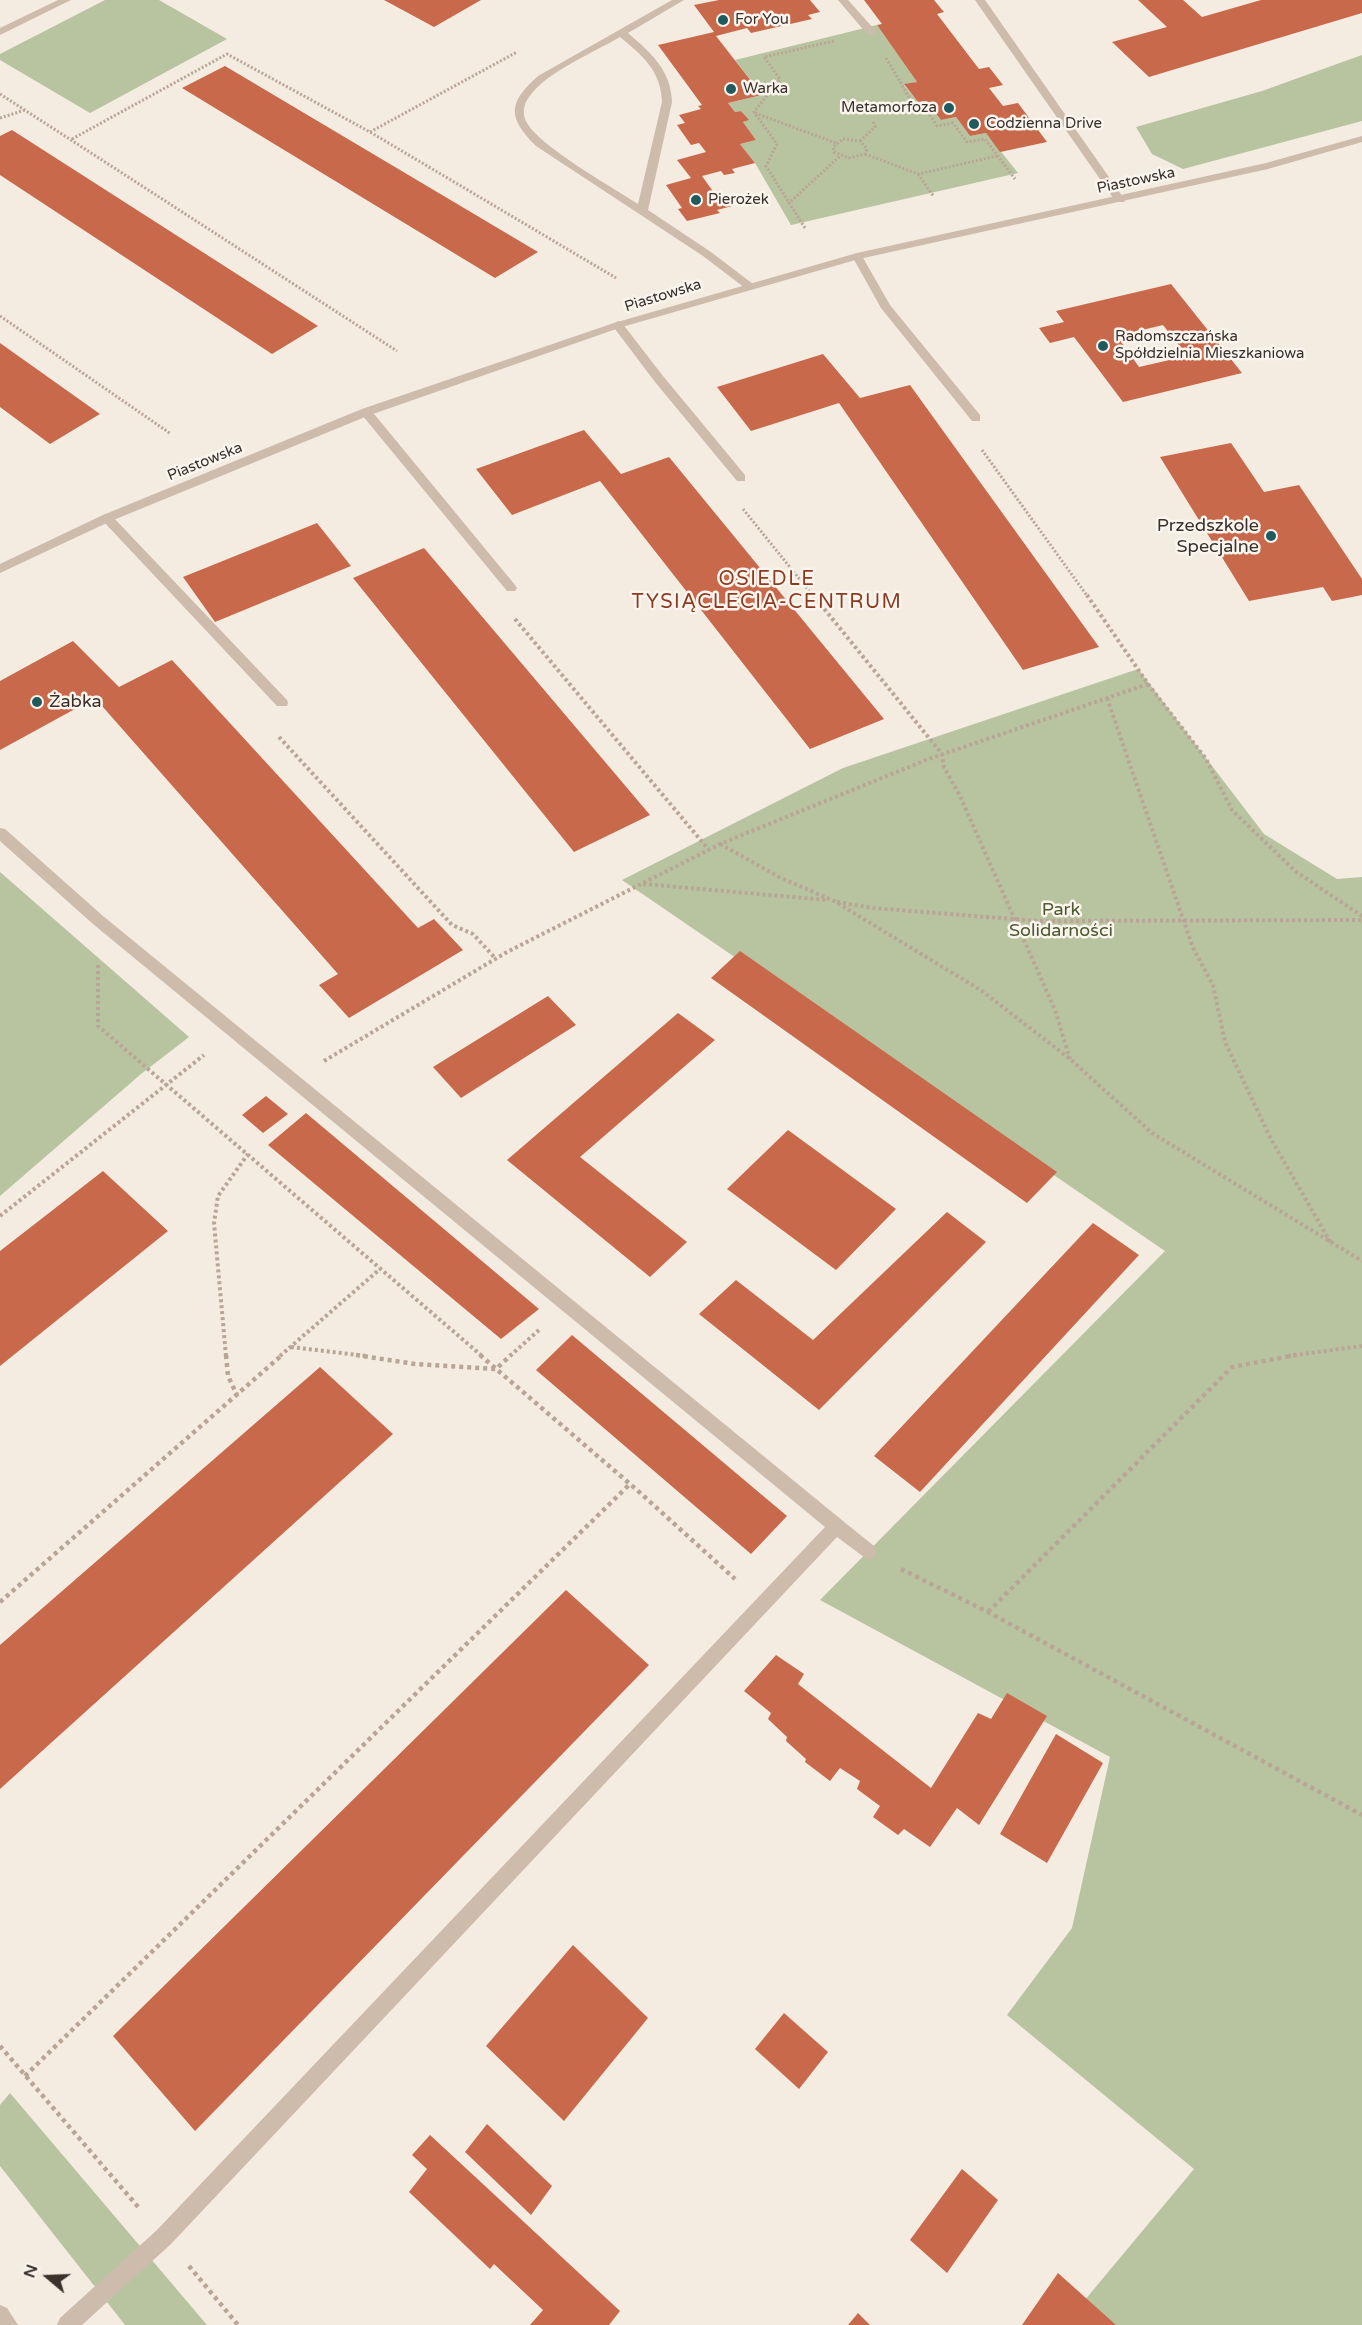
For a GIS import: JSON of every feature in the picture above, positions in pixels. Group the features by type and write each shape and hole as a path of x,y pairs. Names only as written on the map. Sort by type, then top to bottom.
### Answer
{"street":[{"path":"0,32 66,0"},
{"path":"679,0 542,78 526,92 518,105 519,117 525,130 540,144 707,254 749,286"},
{"path":"843,0 871,33"},
{"path":"980,0 1120,200"},
{"path":"621,33 655,62 668,87 667,102 642,211"},
{"name":"Piastowska","path":"0,569 107,518 366,412 618,325 856,256 1268,166 1362,139"},
{"path":"856,256 885,306 976,418"},
{"path":"618,325 659,379 741,478"},
{"path":"366,412 511,588"},
{"path":"107,518 282,702"},
{"path":"0,833 98,920 868,1552"},
{"path":"67,2325 164,2237 837,1526"},
{"path":"0,2315 8,2325"}],"path":[{"path":"754,112 780,79 764,57 871,33 915,107 925,107 937,126 953,123 967,142 985,139 1015,179"},
{"path":"370,132 523,49"},
{"path":"72,139 227,54 370,132 616,278"},
{"path":"0,94 397,351"},
{"path":"0,118 26,110"},
{"path":"754,112 837,142"},
{"path":"754,112 777,144 766,166 805,228"},
{"path":"860,141 875,127 873,121"},
{"path":"865,154 867,149 860,141 843,140 837,142 833,147 834,152 840,156 848,158 865,154 918,174 997,156"},
{"path":"788,204 840,156"},
{"path":"918,174 934,197"},
{"path":"0,316 171,434"},
{"path":"981,449 1148,684 1206,759 1232,810 1295,871 1362,918"},
{"path":"736,501 942,754 944,767 960,796 1055,1010 1070,1059"},
{"path":"514,618 710,850"},
{"path":"292,1079 495,958 720,844 942,754 1148,684"},
{"path":"1107,698 1193,948 1213,985 1225,1042 1271,1139 1332,1245"},
{"path":"273,731 452,925 473,934 495,958"},
{"path":"720,844 779,877 834,901 982,991 1070,1059 1152,1133 1332,1245 1362,1261"},
{"path":"642,884 681,889 788,893 873,908 1038,921 1290,922 1362,918"},
{"path":"98,963 98,1026 630,1484 737,1580"},
{"path":"0,1216 234,1031"},
{"path":"237,1395 228,1376 214,1223 218,1196 248,1155"},
{"path":"0,1602 380,1269"},
{"path":"290,1347 415,1364 495,1369 567,1304"},
{"path":"988,1612 1233,1367 1322,1350 1362,1346"},
{"path":"25,2076 630,1484"},
{"path":"868,1552 988,1612 1362,1815"},
{"path":"0,2046 238,2325"}],"green space":[{"path":"105,0 159,0 227,39 90,113 0,60 0,54"},
{"path":"877,25 917,82 904,85 918,102 926,101 941,120 956,117 970,136 986,133 1018,173 791,225 755,163 740,144 756,140 743,122 748,120 741,111 735,112 728,103 762,95 735,60"},
{"path":"1362,55 1362,121 1183,169 1152,154 1136,127 1262,91"},
{"name":"Park Solidarności","path":"1138,669 1264,834 1337,879 1362,877 1362,2325 1064,2325 1194,2169 1007,2015 1072,1928 1110,1757 820,1600 1165,1251 622,880 843,768"},
{"path":"0,872 189,1037 141,1074 0,1196"},
{"path":"10,2093 207,2325 125,2325 0,2166 0,2105"}],"building":[{"path":"384,0 481,0 434,27"},
{"path":"719,0 810,0 820,12 808,15 812,19 751,33 747,28 716,36 762,95 728,103 735,112 741,111 749,120 743,122 756,140 740,144 755,163 732,169 735,173 724,175 721,171 702,176 717,197 723,195 732,206 717,210 720,213 687,221 678,209 682,208 666,185 691,178 677,160 706,152 699,143 691,145 677,125 685,123 679,115 701,109 698,106 702,105 658,45 714,32 694,5"},
{"path":"864,0 934,0 944,12 937,14 979,69 989,67 1003,85 989,88 1003,106 1018,103 1047,142 1000,152 986,133 970,136 956,117 941,120 926,101 918,102 904,84 917,82 877,25 882,24"},
{"path":"1138,0 1183,0 1202,17 1261,0 1362,0 1362,13 1149,77 1112,42 1167,27"},
{"path":"225,66 538,252 495,278 182,88"},
{"path":"12,130 318,326 272,354 0,175 0,136"},
{"name":"Radomszczańska Spółdzielnia Mieszkaniowa","path":"1171,284 1242,373 1123,402 1074,337 1050,343 1039,328 1064,322 1056,311","holes":["1163,325 1187,356 1139,367 1117,336"]},
{"path":"0,343 100,414 50,444 0,407"},
{"path":"823,354 860,398 910,385 1099,647 1023,670 839,403 751,431 717,387"},
{"path":"584,430 621,474 669,457 884,719 810,749 600,481 512,515 476,469"},
{"name":"Przedszkole Specjalne","path":"1231,443 1264,492 1299,485 1362,579 1362,595 1332,601 1323,587 1249,601 1160,457"},
{"path":"317,523 351,566 215,622 183,577"},
{"path":"424,548 650,815 574,852 353,578"},
{"path":"73,641 119,687 172,660 418,928 434,919 463,950 349,1018 319,985 338,974 95,698 0,750 0,681"},
{"path":"740,951 1057,1172 1027,1203 711,978"},
{"path":"548,996 576,1025 461,1098 433,1067"},
{"path":"678,1013 715,1040 580,1157 687,1242 650,1277 507,1160"},
{"path":"266,1096 288,1114 263,1133 242,1115"},
{"path":"306,1113 539,1309 501,1339 268,1145"},
{"path":"788,1130 896,1209 836,1270 727,1189"},
{"path":"103,1171 168,1231 0,1366 0,1251"},
{"path":"947,1212 986,1242 819,1410 699,1314 736,1280 813,1340"},
{"path":"1093,1223 1139,1255 920,1492 874,1456"},
{"path":"572,1335 787,1516 751,1554 536,1370"},
{"path":"320,1367 393,1434 0,1789 0,1645"},
{"path":"566,1590 649,1665 195,2131 113,2036"},
{"path":"776,1655 804,1674 798,1684 931,1788 978,1713 991,1719 1007,1693 1047,1716 979,1825 957,1808 930,1847 904,1829 898,1835 873,1817 880,1806 857,1789 860,1781 840,1768 830,1781 805,1762 806,1759 786,1741 787,1737 768,1719 771,1713 744,1691"},
{"path":"1056,1734 1103,1763 1047,1863 1000,1834"},
{"path":"573,1945 648,2018 564,2121 486,2046"},
{"path":"784,2013 828,2052 799,2089 755,2049"},
{"path":"487,2124 552,2186 531,2215 465,2152"},
{"path":"430,2135 620,2311 609,2325 530,2325 543,2310 494,2264 490,2269 409,2192 427,2169 412,2155"},
{"path":"962,2169 998,2200 947,2273 910,2240"},
{"path":"1058,2273 1116,2325 1022,2325"},
{"path":"858,2313 870,2325 848,2325"}],"place":[{"name":"For You","path":"723,20"},
{"name":"Warka","path":"731,89"},
{"name":"Metamorfoza","path":"949,108"},
{"name":"Codzienna Drive","path":"974,124"},
{"name":"Pierożek","path":"696,200"},
{"name":"Radomszczańska Spółdzielnia Mieszkaniowa","path":"1103,346"},
{"name":"Przedszkole Specjalne","path":"1271,536"},
{"name":"Żabka","path":"37,702"}],"district":[{"name":"OSIEDLE TYSIĄCLECIA-CENTRUM","path":"767,592"}]}
